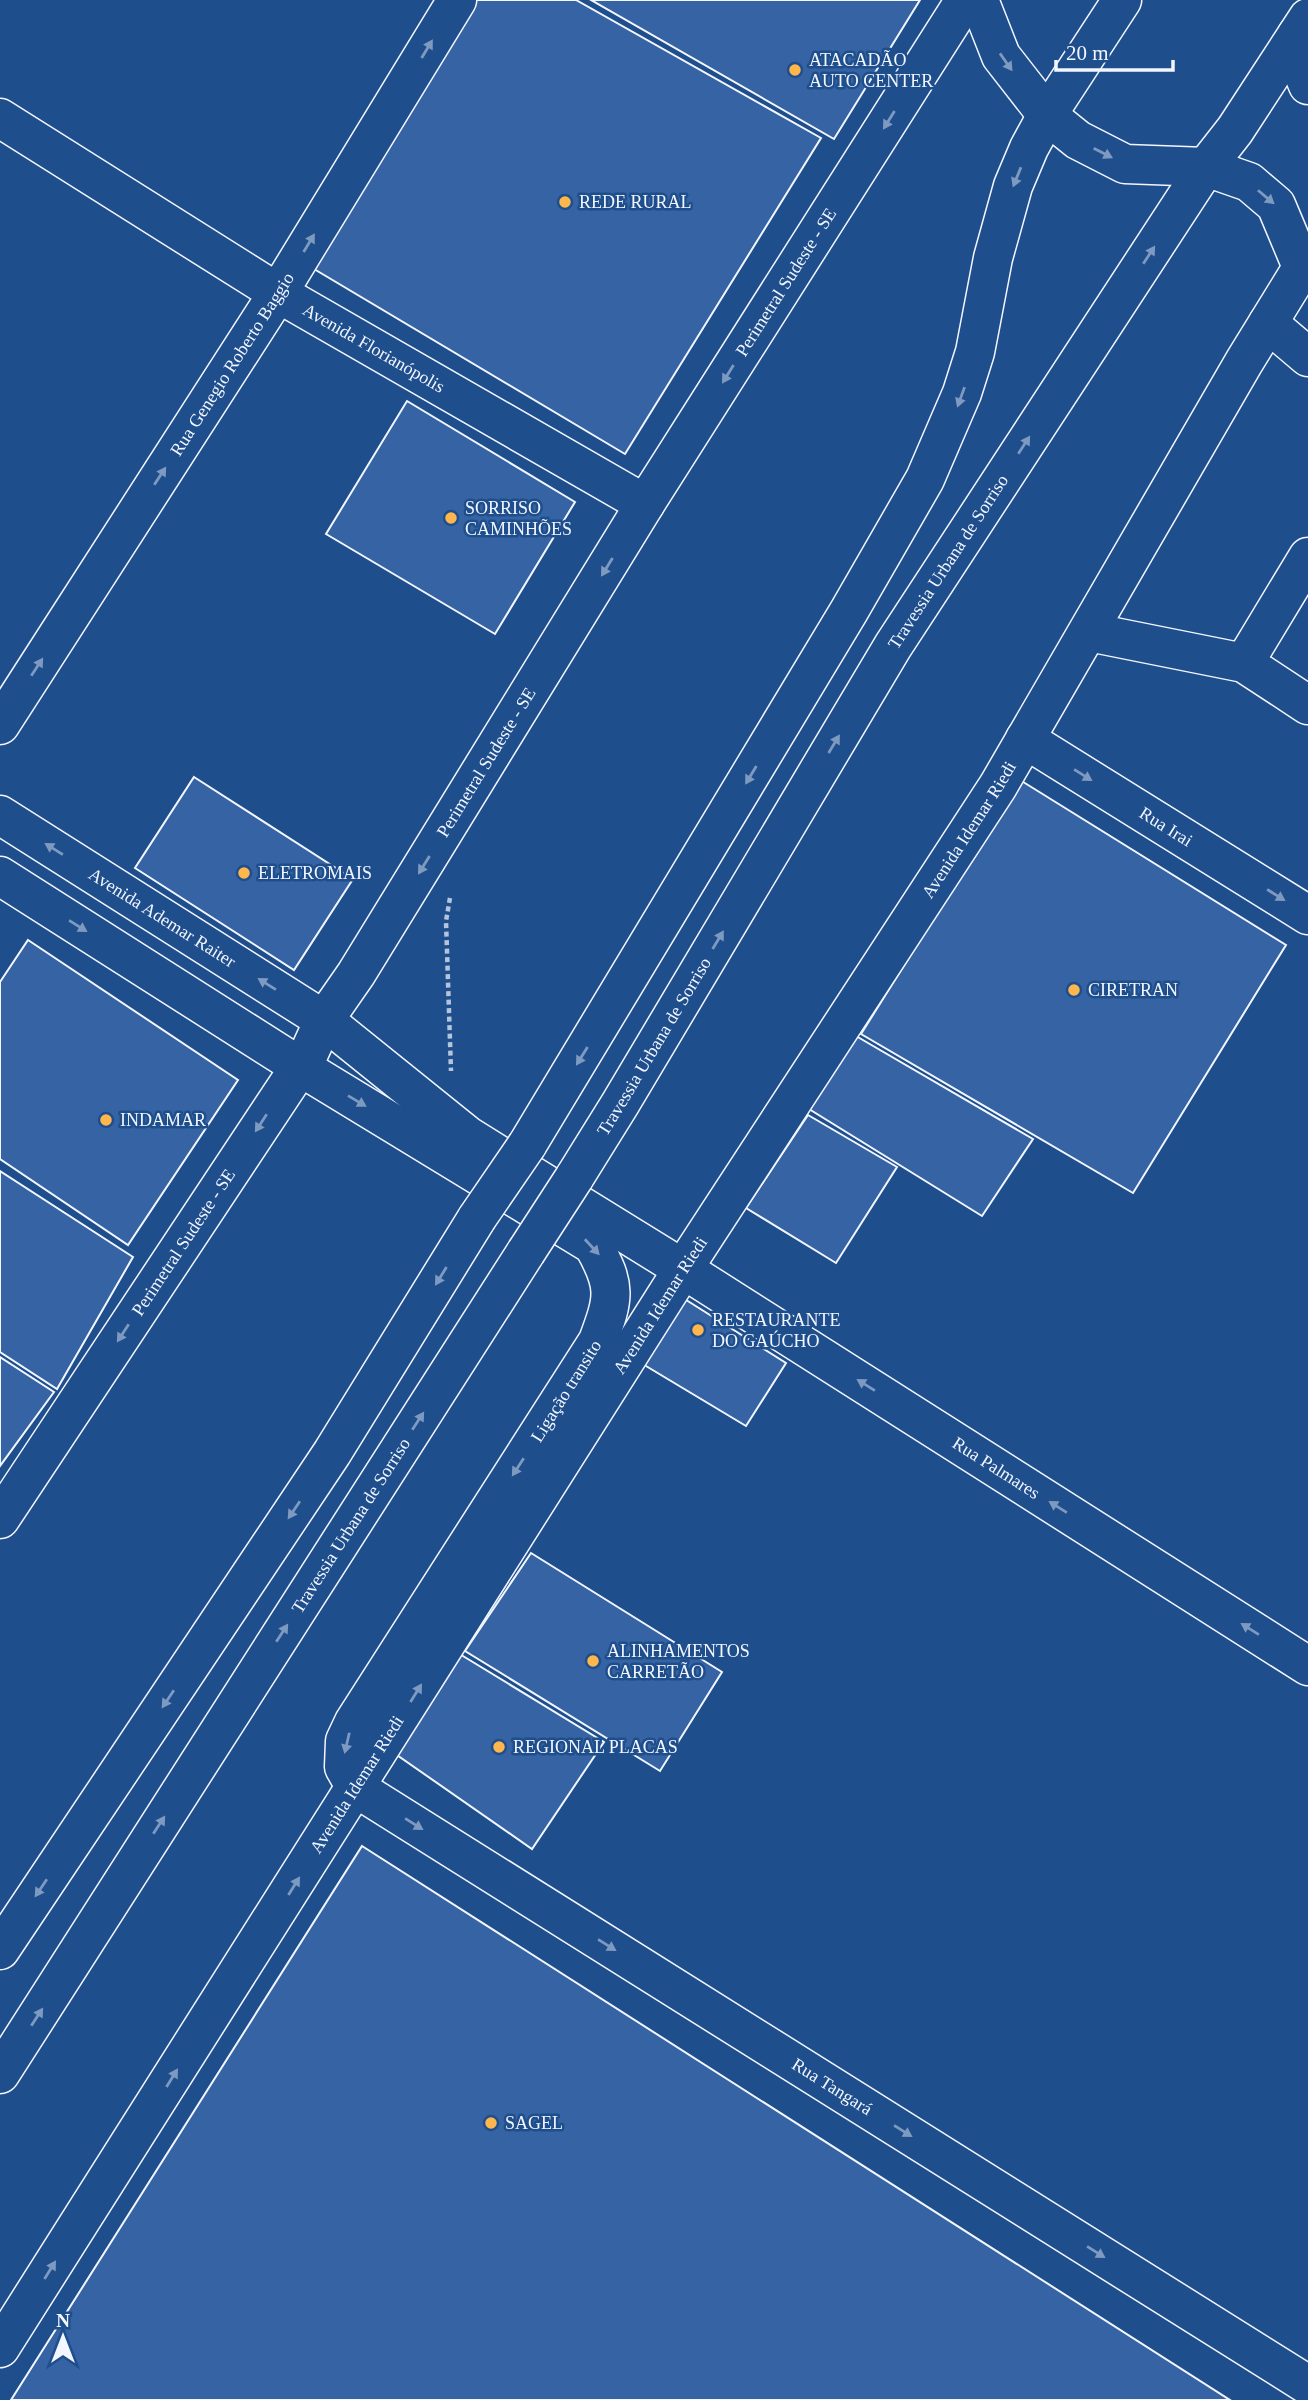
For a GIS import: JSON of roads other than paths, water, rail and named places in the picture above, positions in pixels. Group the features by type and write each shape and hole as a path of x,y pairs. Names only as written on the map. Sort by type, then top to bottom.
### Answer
{"main road":[{"name":"Rua Genegio Roberto Baggio","path":"0,725 278,293 457,0"},
{"name":"Perimetral Sudeste - SE","path":"0,1519 309,1052 324,1020 356,974 645,504 965,0"},
{"path":"979,0 1001,56 1046,115 1078,140 1125,164 1206,167 1249,182 1276,205 1305,262"},
{"path":"0,1950 332,1453 477,1218 527,1145 849,611 925,479 958,403 975,352 993,258 1013,186 1046,115 1122,0"},
{"path":"1302,26 1301,68 1308,85"},
{"name":"Travessia Urbana de Sorriso","path":"0,2074 574,1178 893,646 1206,167 1235,130 1302,26"},
{"name":"Avenida Florianópolis","path":"0,118 278,293 645,504"},
{"name":"Avenida Idemar Riedi","path":"0,2348 683,1269 977,819 1305,262"},
{"path":"1268,323 1308,357"},
{"path":"1244,663 1308,557"},
{"path":"1089,632 1244,663 1308,705"},
{"name":"Rua Irai","path":"1026,738 1308,915"},
{"name":"Avenida Ademar Raiter","path":"0,815 324,1020 468,1136 683,1269"},
{"path":"0,876 299,1066"},
{"name":"Ligação transito","path":"299,1066 593,1245 608,1270 611,1306 598,1341 354,1722 345,1741 344,1768 356,1788"},
{"name":"Rua Palmares","path":"683,1269 1308,1666"},
{"name":"Rua Tangará","path":"356,1788 1308,2385"}],"place":[{"name":"ATACADÃO AUTO CENTER","path":"795,70"},
{"name":"REDE RURAL","path":"565,202"},
{"name":"SORRISO CAMINHÕES","path":"451,518"},
{"name":"ELETROMAIS","path":"244,873"},
{"name":"CIRETRAN","path":"1074,990"},
{"name":"INDAMAR","path":"106,1120"},
{"name":"RESTAURANTE DO GAÚCHO","path":"698,1330"},
{"name":"ALINHAMENTOS CARRETÃO","path":"593,1661"},
{"name":"REGIONAL PLACAS","path":"499,1747"},
{"name":"SAGEL","path":"491,2123"}]}
